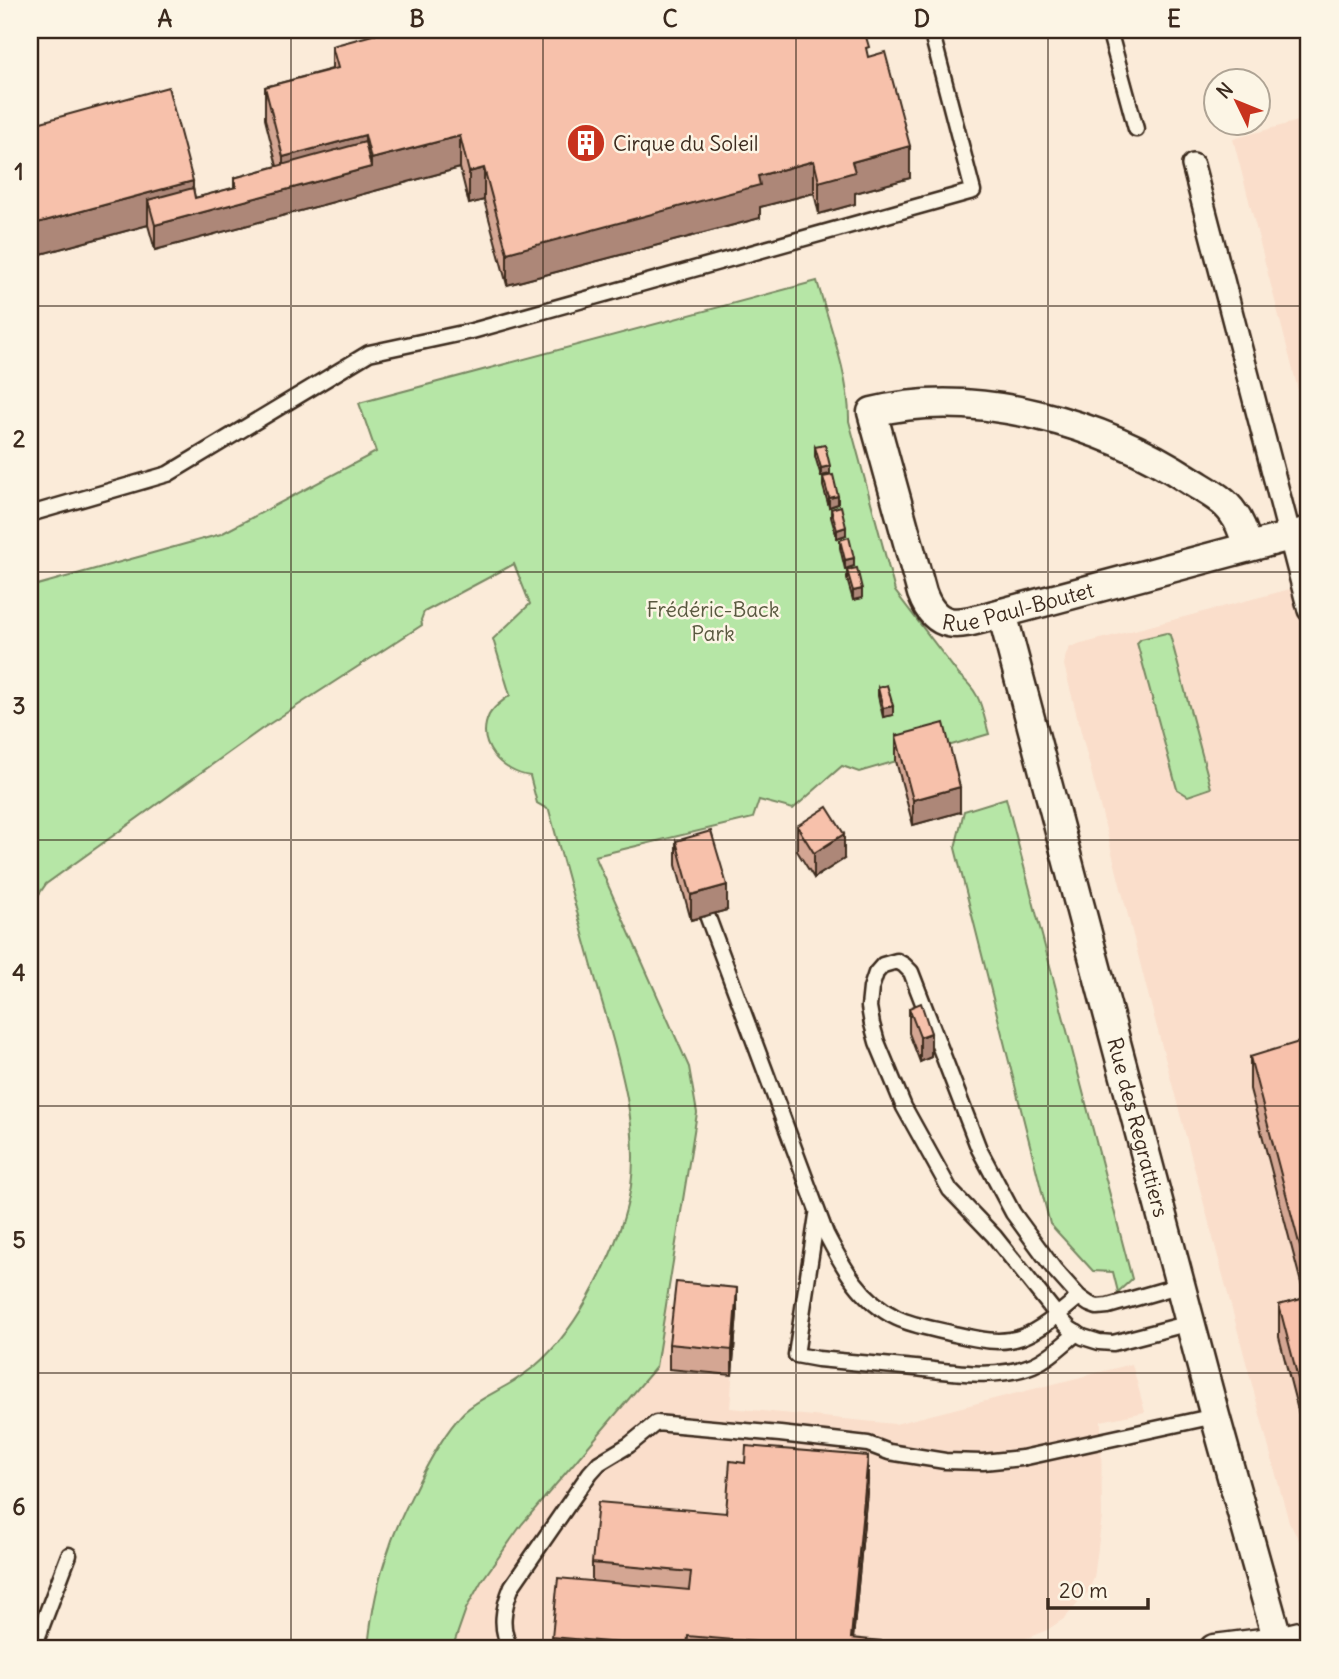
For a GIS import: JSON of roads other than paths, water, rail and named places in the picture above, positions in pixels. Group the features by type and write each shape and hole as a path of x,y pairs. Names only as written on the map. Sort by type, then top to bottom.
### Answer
{"street":[{"path":"1193,165 1299,534 1309,610"},
{"name":"Rue Paul-Boutet","path":"1248,547 1232,511 1217,498 1167,465 1132,447 1091,431 1026,413 959,404 925,403 872,412 927,607 943,621 953,624 1299,534"},
{"name":"Rue des Regrattiers","path":"1002,613 1181,1285 1270,1645"},
{"path":"1214,1649 1270,1645 1309,1634"}],"lane":[{"path":"30,514 168,474 369,353 472,331 973,191 931,30"},
{"path":"1110,30 1136,129"},
{"path":"708,915 826,1234 842,1266 858,1287 877,1306 897,1318 992,1341 1020,1338 1033,1332 1079,1297"},
{"path":"1181,1285 1108,1306 1097,1307 1079,1297 1054,1269 1013,1213 998,1187 979,1149 911,972 897,961 883,965 876,973 869,1007 877,1042 904,1107 950,1190 994,1236 1057,1315 1070,1329 1083,1337 1113,1343 1191,1324"},
{"path":"818,1213 796,1355 971,1373 998,1372 1035,1364 1077,1333"},
{"path":"512,1649 503,1630 505,1604 512,1586 578,1487 598,1463 629,1445 656,1423 868,1444 889,1452 944,1461 984,1462 1034,1455 1215,1416"},
{"path":"33,1649 69,1555"}],"place":[{"name":"Cirque du Soleil","path":"586,143"}],"park label":[{"name":"Frédéric-Back Park","path":"713,621"}]}
